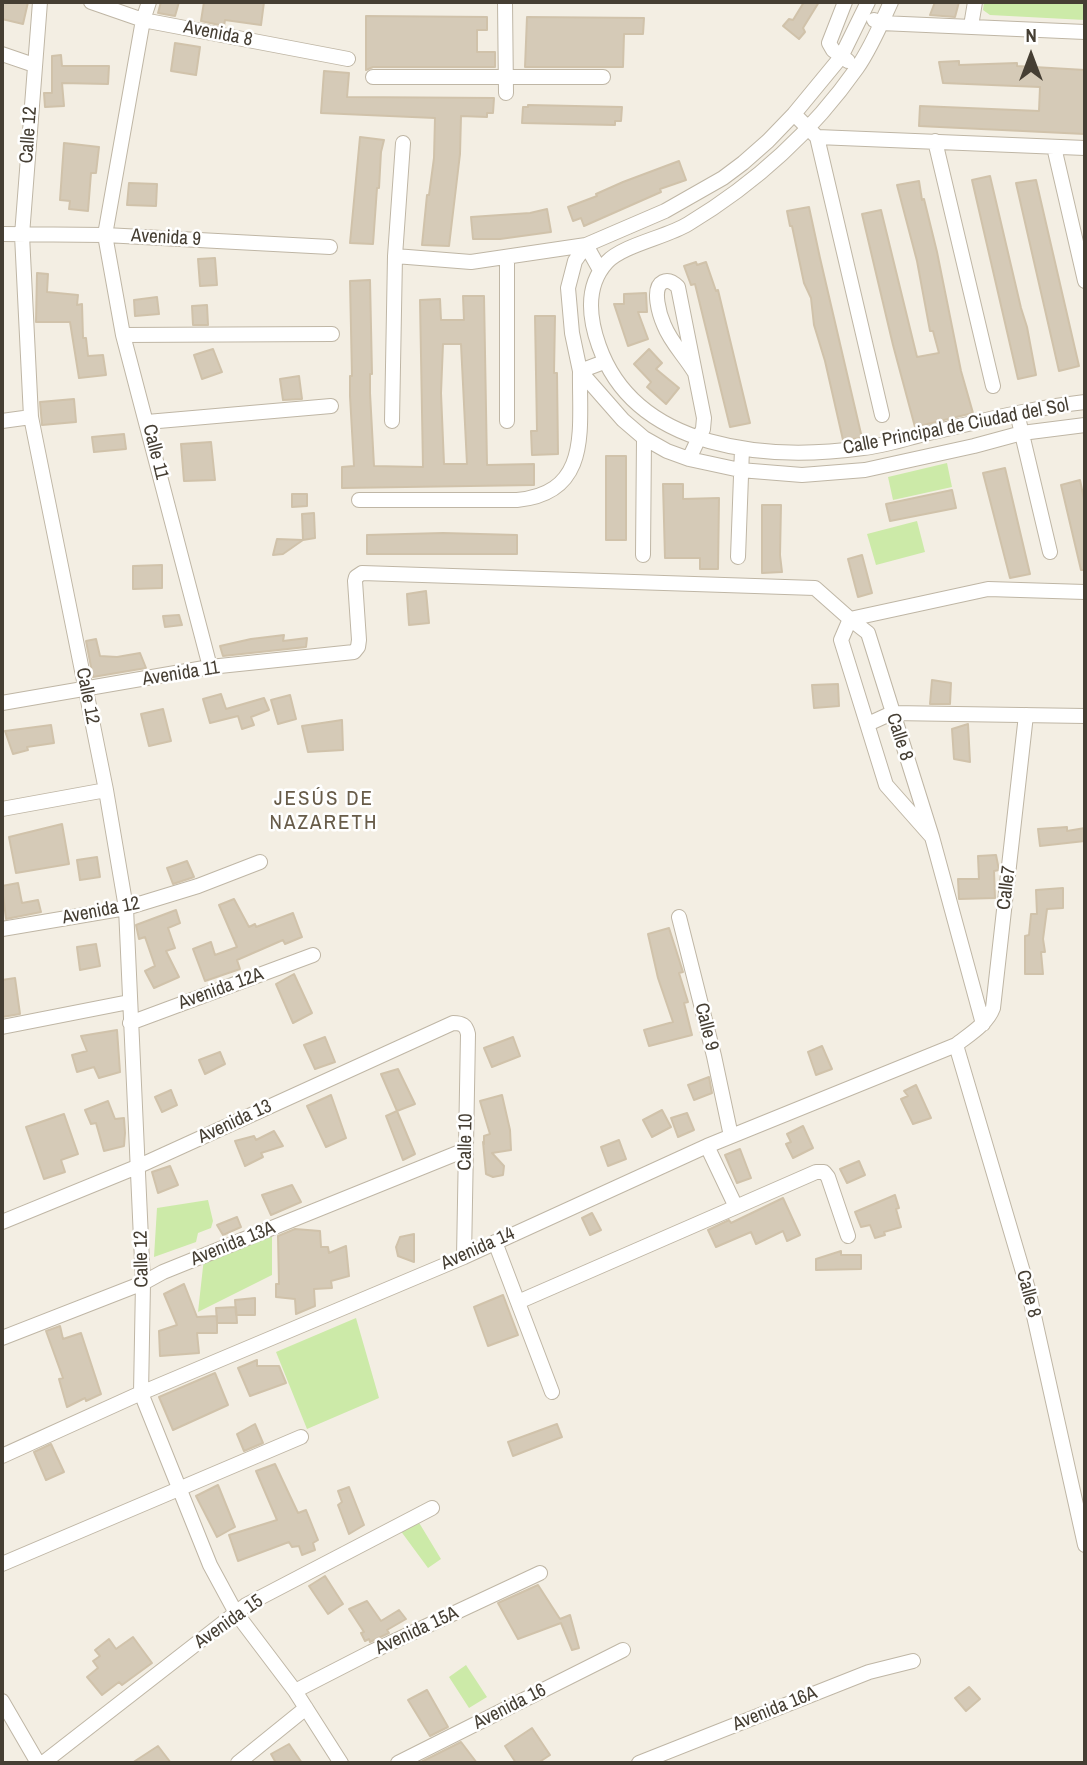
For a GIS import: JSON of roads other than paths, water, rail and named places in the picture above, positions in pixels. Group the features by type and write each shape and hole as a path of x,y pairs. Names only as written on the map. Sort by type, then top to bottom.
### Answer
{"street":[{"name":"Calle 12","path":"40,2 22,235 31,417 106,790 126,908 143,1283 141,1393"},
{"name":"Avenida 8","path":"90,2 143,20 348,60"},
{"path":"105,235 143,20 149,2"},
{"path":"505,2 506,93"},
{"path":"845,2 830,43 832,50 858,66"},
{"path":"395,256 471,262 507,259 586,245 665,211 723,178 768,141 841,57 868,2"},
{"path":"586,245 600,270 610,259 681,228 759,176 794,145 813,133 858,66 891,2"},
{"path":"971,26 975,2"},
{"path":"862,16 881,23 1085,32"},
{"path":"2,54 34,65"},
{"path":"373,77 603,77"},
{"path":"794,114 813,133 883,415"},
{"path":"813,133 1085,148"},
{"path":"935,141 993,386"},
{"path":"392,421 395,256 402,144"},
{"path":"1055,147 1085,281"},
{"path":"723,178 732,195"},
{"name":"Avenida 9","path":"2,234 105,235 330,247"},
{"name":"Calle 11","path":"105,235 123,335 210,667"},
{"name":"Calle Principal de Ciudad del Sol","path":"586,245 575,261 568,288 572,333 580,371 623,420 644,438 689,459 740,470 802,475 865,470 1022,433 1085,425"},
{"path":"507,259 507,421"},
{"name":"Calle Principal de Ciudad del Sol","path":"600,270 592,287 591,313 604,362 636,403 660,422 699,439 741,449 798,453 864,448 1044,407 1085,402"},
{"path":"689,459 699,439 704,418 678,287 666,281 659,286 657,292 664,325 672,342 695,373"},
{"path":"659,306 684,319"},
{"path":"123,335 332,334"},
{"path":"359,500 517,500 549,493 567,477 578,454 580,371 604,362"},
{"path":"147,422 331,406"},
{"path":"1017,413 1050,552"},
{"path":"2,421 31,417"},
{"path":"643,555 644,438"},
{"path":"737,557 741,449"},
{"path":"798,453 802,475"},
{"name":"Calle 8","path":"358,647 355,581 362,573 815,588 868,634 932,837 983,1024"},
{"path":"932,837 886,785 841,640 850,619 988,589 1085,592"},
{"name":"Avenida 11","path":"2,703 210,667 347,655 358,647"},
{"path":"868,724 892,713 1085,716"},
{"name":"Calle7","path":"983,1024 993,1008 1026,715"},
{"path":"2,809 106,790"},
{"name":"Avenida 12","path":"2,929 126,908 198,886 260,862"},
{"name":"Calle 9","path":"679,918 731,1136"},
{"name":"Avenida 12A","path":"130,1023 313,955"},
{"path":"2,1027 129,1002"},
{"name":"Avenida 13","path":"2,1222 139,1166 453,1023 466,1027"},
{"path":"956,1045 983,1024"},
{"name":"Calle 10","path":"464,1257 466,1027"},
{"name":"Calle 8","path":"956,1045 1028,1289 1085,1545"},
{"name":"Avenida 14","path":"2,1457 141,1393 464,1257 707,1146 956,1045"},
{"path":"707,1146 736,1207"},
{"name":"Avenida 13A","path":"2,1338 466,1150"},
{"path":"518,1302 816,1172 824,1172 828,1177 848,1236"},
{"path":"495,1242 552,1392"},
{"path":"141,1393 210,1565 236,1613 295,1691 341,1763"},
{"path":"2,1564 301,1437"},
{"name":"Avenida 15","path":"43,1763 246,1605 432,1508"},
{"name":"Avenida 15A","path":"295,1691 371,1652 540,1573"},
{"name":"Avenida 16","path":"398,1763 623,1650"},
{"name":"Avenida 16A","path":"639,1763 869,1672 913,1661"},
{"path":"2,1701 38,1763"},
{"path":"238,1763 306,1708"}],"district":[{"name":"JESÚS DE NAZARETH","path":"324,811"}]}
